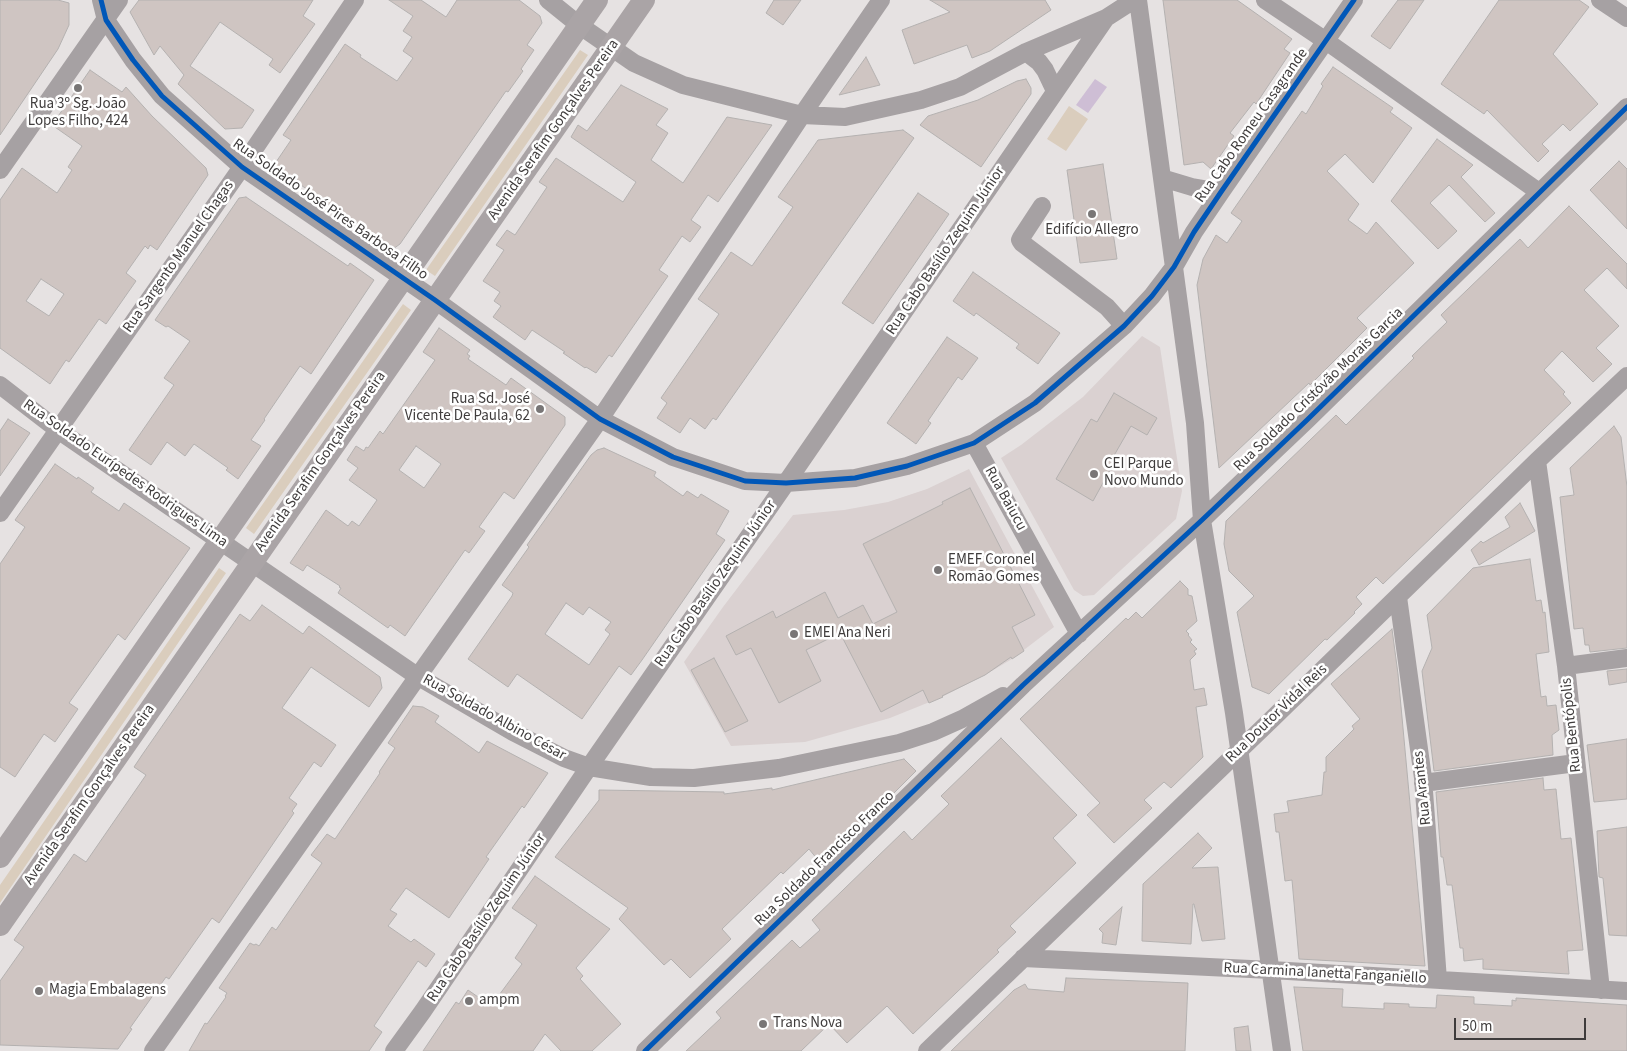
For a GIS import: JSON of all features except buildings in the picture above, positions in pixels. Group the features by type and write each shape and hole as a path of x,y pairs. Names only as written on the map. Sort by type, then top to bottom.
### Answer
{"main road":[{"path":"0,857 596,0"},
{"name":"Avenida Serafim Gonçalves Pereira","path":"0,925 644,0"}],"street":[{"name":"Rua Soldado José Pires Barbosa Filho","path":"101,0 106,20 162,96 242,167 435,300 600,419 673,457 745,481 786,484"},
{"path":"0,170 120,0"},
{"name":"Rua Sargento Manuel Chagas","path":"0,513 242,167 355,0"},
{"path":"548,0 579,25 634,63 683,85 802,115 845,117 921,100 960,87 1026,52 1106,18 1136,0 1195,424 1202,520 1239,751 1282,1051"},
{"path":"153,1051 600,419 802,115 881,0"},
{"path":"1265,0 1539,192"},
{"name":"Rua Cabo Romeu Casagrande","path":"786,484 855,478 907,466 974,444 1035,402 1124,326 1152,296 1174,267 1194,232 1354,0"},
{"path":"1600,0 1627,18"},
{"name":"Rua Cabo Basílio Zequim Júnior","path":"394,1051 1106,18"},
{"path":"1026,52 1039,62 1045,70 1055,92"},
{"name":"Rua Soldado Cristóvão Morais Garcia","path":"1023,685 1307,420 1627,107"},
{"name":"Rua Cabo Romeu Casagrande","path":"1162,178 1192,187 1221,192"},
{"path":"1042,206 1021,238 1022,243 1107,308 1124,326"},
{"name":"Rua Doutor Vidal Reis","path":"927,1051 1627,376"},
{"name":"Rua Soldado Eurípedes Rodrigues Lima","path":"0,385 58,430 251,563"},
{"name":"Rua Baiucu","path":"974,444 1079,634"},
{"name":"Rua Bentópolis","path":"1538,461 1566,666 1601,990"},
{"name":"Rua Soldado Albino César","path":"251,563 417,676 513,732 564,758 589,766 651,777 694,778 778,768 899,742 934,732 962,719 1023,685"},
{"name":"Rua Arantes","path":"1398,597 1423,782 1438,980"},
{"path":"1566,666 1627,658"},
{"name":"Rua Soldado Francisco Franco","path":"646,1051 1023,685"},
{"path":"1423,782 1576,763"},
{"name":"Rua Carmina Ianetta Fanganiello","path":"1023,958 1271,970 1627,991"}],"shaded area":[{"path":"580,50 588,55 435,276 426,270"},
{"path":"1095,79 1107,87 1088,113 1076,105"},
{"path":"1069,106 1088,119 1066,151 1047,139"},
{"path":"403,304 411,310 254,534 246,528"},
{"name":"CEI Parque Novo Mundo","path":"1142,336 1160,347 1182,491 1176,519 1094,595 1083,596 1074,590 1001,458 1021,445 1083,397"},
{"path":"969,469 1054,627 1012,659 985,675 942,697 890,718 805,742 731,746 684,662 793,515 844,510 888,502 927,489"},
{"path":"219,568 226,573 0,903 0,885"}],"cycle path":[{"path":"101,0 106,20 133,60 162,96 242,167 435,300 600,419 673,457 745,481 786,483 855,478 907,466 974,443 1035,403 1124,326 1152,296 1174,267 1194,232 1354,0"},
{"path":"645,1051 1023,685 1307,420 1627,107"}],"place":[{"name":"Rua 3º Sg. João Lopes Filho, 424","path":"78,88"},
{"name":"Edifício Allegro","path":"1092,214"},
{"name":"Rua Sd. José Vicente De Paula, 62","path":"540,409"},
{"name":"CEI Parque Novo Mundo","path":"1094,474"},
{"name":"EMEF Coronel Romão Gomes","path":"938,570"},
{"name":"EMEI Ana Neri","path":"794,634"},
{"name":"Magia Embalagens","path":"39,991"},
{"name":"ampm","path":"469,1001"},
{"name":"Trans Nova","path":"763,1024"}]}
